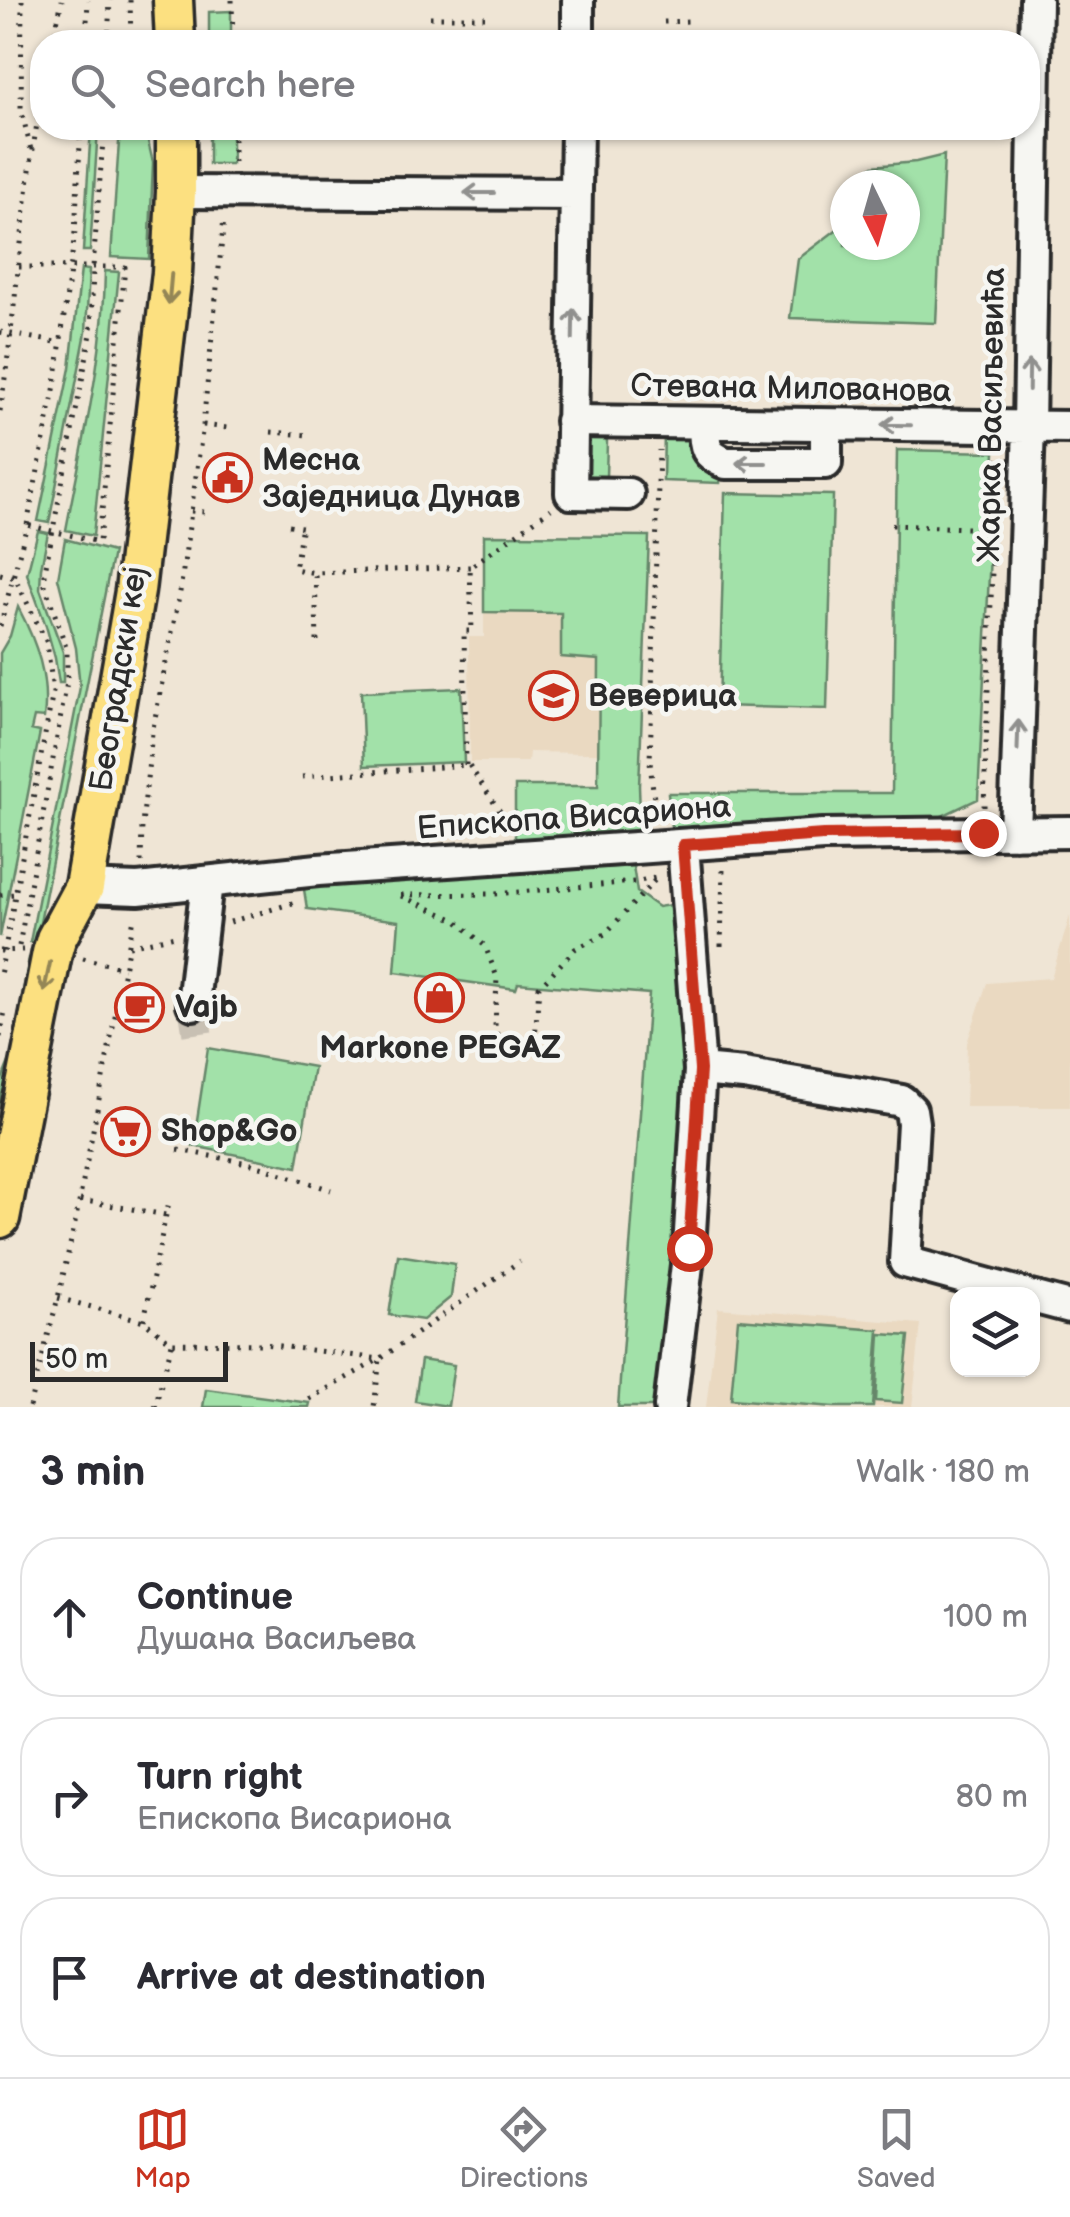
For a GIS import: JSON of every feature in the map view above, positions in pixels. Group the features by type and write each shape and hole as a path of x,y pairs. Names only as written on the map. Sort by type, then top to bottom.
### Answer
{"main road":[{"path":"172,0 175,30"},
{"name":"Београдски кеј","path":"0,1218 52,953 84,888 135,590 165,348 176,140"}],"street":[{"path":"578,0 578,30"},
{"name":"Жарка Васиљевића","path":"1035,30 1036,0"},
{"path":"577,140 570,493 628,494"},
{"name":"Жарка Васиљевића","path":"1015,832 1033,140"},
{"path":"176,192 576,194"},
{"name":"Стевана Милованова","path":"571,421 1070,427"},
{"path":"704,423 708,452 726,462 826,463 826,425"},
{"name":"Епископа Висариона","path":"84,888 138,889 318,870 598,853 675,865 830,835 1070,832"},
{"path":"670,1407 689,1248 700,1070 675,865"},
{"path":"193,1004 207,882"},
{"path":"700,1070 902,1101 911,1110 912,1123 905,1262 997,1287"},
{"path":"1040,1299 1070,1307"}],"path":[{"path":"22,0 20,109 31,152"},
{"path":"56,30 62,0"},
{"path":"87,30 88,0"},
{"path":"109,30 110,0"},
{"path":"130,0 131,30"},
{"path":"232,0 232,30"},
{"path":"430,17 491,16"},
{"path":"664,22 688,22"},
{"path":"0,411 33,140"},
{"path":"0,626 28,524 61,343 80,140"},
{"path":"18,950 67,682 66,650 45,585 45,572 91,334 103,140"},
{"path":"29,1407 80,1200 130,946 152,733 180,592 203,426 225,207 234,172 234,140"},
{"path":"19,266 125,267 99,542 28,524"},
{"path":"0,332 61,343"},
{"path":"203,426 227,428"},
{"path":"984,810 997,426"},
{"path":"271,432 308,436"},
{"path":"290,525 302,529 294,570 470,568 553,508"},
{"path":"657,824 650,762 658,508"},
{"path":"191,511 204,512"},
{"path":"892,525 993,529"},
{"path":"466,766 464,631 472,632 470,568"},
{"path":"314,572 317,641"},
{"path":"0,574 15,578 47,643 54,692 0,975"},
{"path":"302,777 470,765 516,836"},
{"path":"503,1048 495,1026 497,977 485,946 456,920 398,895 496,894 634,882 675,865 724,862"},
{"path":"660,896 675,865"},
{"path":"534,1052 539,987 576,950 605,934 675,865"},
{"path":"0,896 16,894"},
{"path":"130,946 301,901"},
{"path":"0,1037 7,1002"},
{"path":"178,1150 248,1162 331,1190"},
{"path":"144,1321 170,1198"},
{"path":"80,1200 166,1215"},
{"path":"309,1399 380,1359 520,1261"},
{"path":"58,1298 144,1321 172,1343 264,1344 380,1359"},
{"path":"154,1407 172,1343"},
{"path":"374,1407 380,1359"}],"shaded area":[{"path":"484,535 649,536 641,754 529,752 528,762 470,762 469,637 484,637"},
{"path":"1070,916 1070,1107 965,1107 967,1043 987,983 1051,978"},
{"path":"718,1308 921,1324 912,1407 706,1407"}],"green space":[{"path":"231,11 231,30 209,30 209,12"},
{"path":"90,140 97,140 90,251 83,251"},
{"path":"119,140 148,140 153,163 149,259 111,257"},
{"path":"209,140 232,140 232,164 209,164"},
{"path":"944,155 936,323 790,318 798,259 830,235 830,260 920,260 920,170 869,170 873,166"},
{"path":"81,269 89,270 86,332 49,523 38,521 70,368"},
{"path":"105,271 119,272 93,536 66,530 96,369"},
{"path":"664,432 701,433 720,465 720,483 663,481"},
{"path":"603,434 607,441 606,477 604,481 586,483 584,436"},
{"path":"897,450 995,452 978,799 923,825 672,838 668,793 892,793"},
{"path":"725,493 833,495 827,709 719,706"},
{"path":"38,531 48,533 40,589 63,652 63,683 59,683 46,626 27,574"},
{"path":"484,535 649,536 639,786 641,837 515,845 515,786 598,786 599,660 561,657 561,613 484,612"},
{"path":"65,539 113,552 36,943 30,942 80,687 76,648 58,578"},
{"path":"18,607 40,661 45,703 44,718 34,717 31,730 40,732 0,937 0,653 10,636"},
{"path":"461,688 464,762 364,766 361,692"},
{"path":"633,866 637,892 658,907 677,904 693,1073 664,1407 618,1407 649,994 518,983 516,989 395,972 399,921 307,909 303,883"},
{"path":"29,958 36,960 0,1125 0,1084 11,1057"},
{"path":"208,1048 314,1067 297,1167 193,1146"},
{"path":"398,1255 455,1264 451,1297 423,1320 389,1315"},
{"path":"738,1319 879,1330 873,1407 731,1399"},
{"path":"880,1334 909,1336 902,1403 876,1401"},
{"path":"421,1360 454,1365 448,1406 415,1401"},
{"path":"206,1389 310,1403 309,1407 203,1407"}],"tunnel":[{"path":"193,1004 198,1038"}],"place":[{"name":"Месна Заједница Дунав","path":"227,478"},
{"name":"Веверица","path":"553,696"},
{"name":"Markone PEGAZ","path":"440,998"},
{"name":"Vajb","path":"140,1007"},
{"name":"Shop&Go","path":"126,1131"}],"route":[{"path":"689,1248 700,1070 683,845 823,835 983,833"}]}
